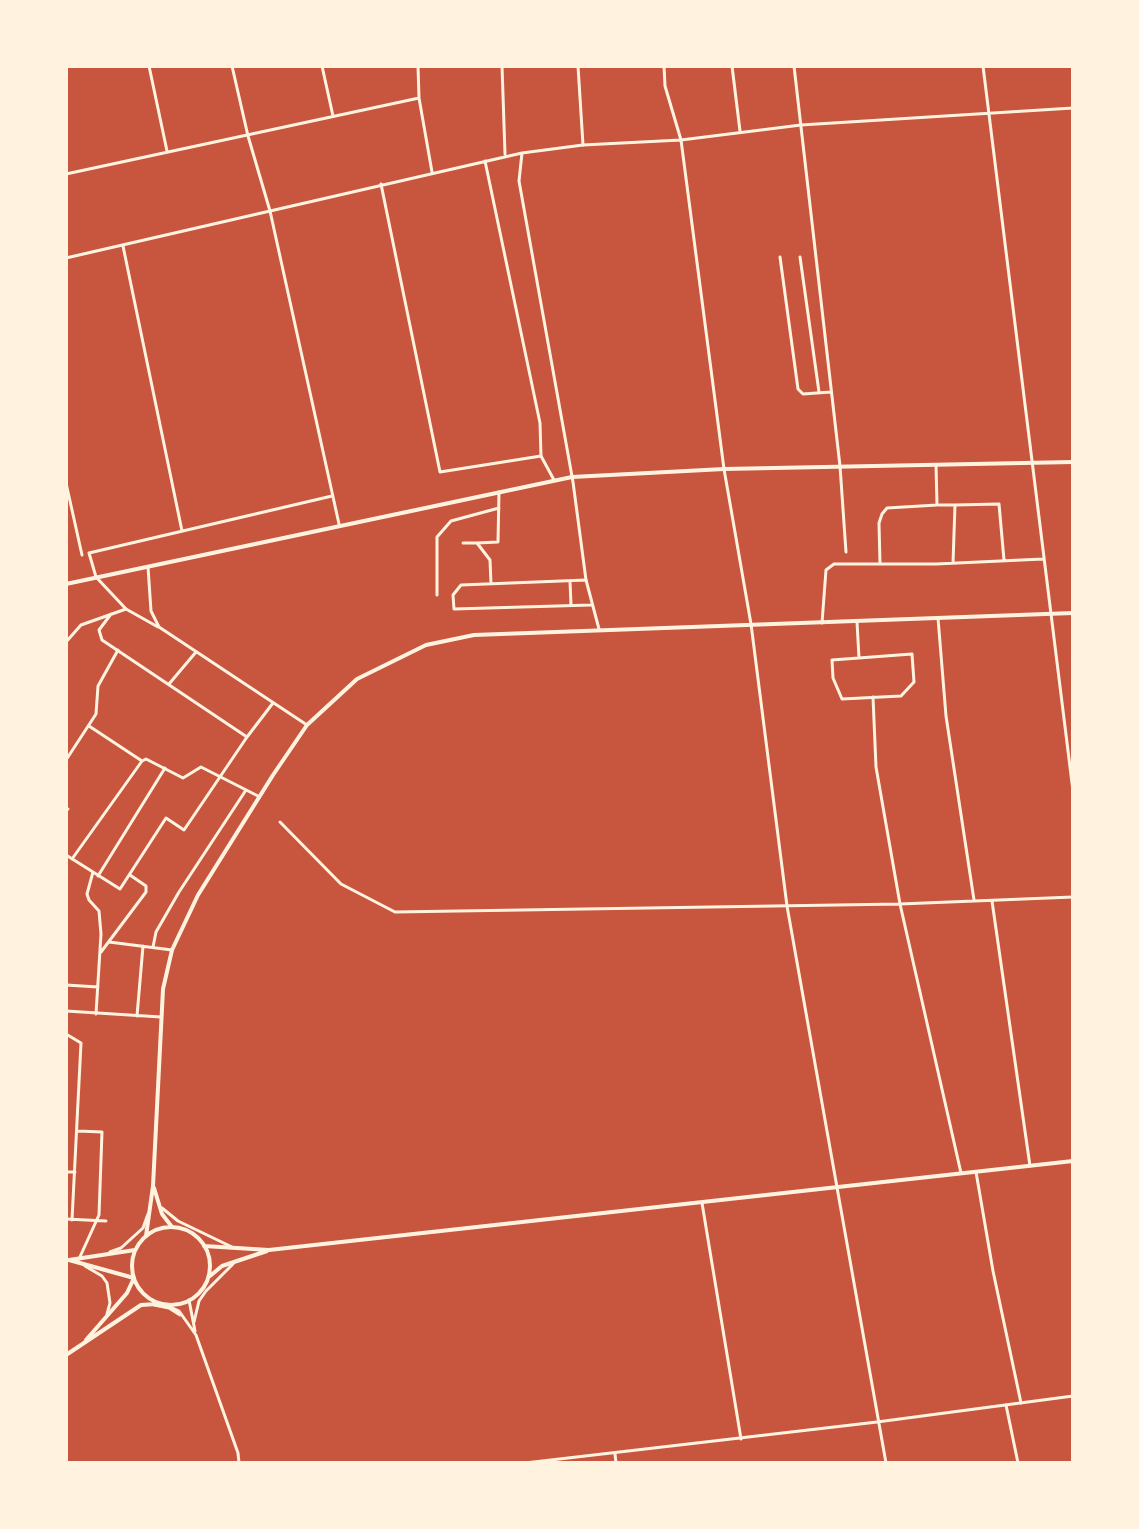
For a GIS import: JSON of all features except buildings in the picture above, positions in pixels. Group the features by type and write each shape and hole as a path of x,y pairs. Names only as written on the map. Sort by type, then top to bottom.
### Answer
{"main road":[{"path":"66,584 572,477 724,469 1073,462"},
{"path":"146,1236 153,1186 161,1017 166,971 172,950 198,895 307,725 357,679 426,645 474,635 1073,613"},
{"path":"204,1246 269,1250 1073,1161"},
{"path":"153,1186 159,1205 172,1227"},
{"path":"66,1355 141,1305 166,1305 189,1300 204,1287 208,1278 208,1256 204,1246 196,1236 172,1227 146,1236 135,1250 132,1268 134,1278 146,1296 166,1305"},
{"path":"68,1260 135,1250"},
{"path":"208,1278 222,1266 269,1250"},
{"path":"78,1260 134,1278"},
{"path":"86,1340 127,1293 134,1278"}],"street":[{"path":"149,66 167,151"},
{"path":"232,66 270,211 339,524"},
{"path":"322,66 333,116"},
{"path":"418,66 419,98 432,172"},
{"path":"502,66 506,156"},
{"path":"578,66 583,145"},
{"path":"664,66 665,86 681,140 724,469 751,624 787,906 886,1463"},
{"path":"732,66 740,131"},
{"path":"794,66 840,466 846,552"},
{"path":"983,66 1073,791"},
{"path":"66,174 419,98"},
{"path":"66,258 522,153 583,145 681,140 801,125 1073,108"},
{"path":"522,153 519,181 572,477 586,580 599,629"},
{"path":"484,160 540,423 541,456 554,480"},
{"path":"381,184 440,472 541,456"},
{"path":"123,246 182,531"},
{"path":"780,257 798,389 803,394 831,392"},
{"path":"800,257 819,392"},
{"path":"936,465 937,505"},
{"path":"66,483 82,555"},
{"path":"463,543 498,542 499,492"},
{"path":"307,725 159,627 126,609 96,577 89,553 332,496"},
{"path":"880,564 879,523 887,508 937,505 999,504 1004,560"},
{"path":"953,563 955,505"},
{"path":"437,595 437,537 451,521 499,508"},
{"path":"66,514 73,513"},
{"path":"477,543 490,560 491,584"},
{"path":"822,623 826,570 829,566 1043,559"},
{"path":"148,565 151,611 159,627"},
{"path":"586,580 461,585 453,595 454,609 591,605"},
{"path":"570,581 571,605"},
{"path":"66,642 81,625 126,609"},
{"path":"111,614 99,630 102,640 247,737"},
{"path":"938,618 946,716 975,901"},
{"path":"857,622 859,658"},
{"path":"66,760 96,714 98,686 118,650"},
{"path":"169,684 196,652"},
{"path":"912,654 914,682 901,696 842,699 833,678 832,660 859,658 912,654"},
{"path":"873,697 876,767 900,904 961,1173"},
{"path":"66,855 120,889 166,818 184,830 273,703"},
{"path":"88,725 142,761 150,760 183,778 201,767 259,797"},
{"path":"72,859 142,761"},
{"path":"98,876 165,768"},
{"path":"153,947 156,932 179,892 246,790"},
{"path":"280,822 341,884 395,912 900,904 1073,897"},
{"path":"93,872 87,894 99,911 101,952 96,1014"},
{"path":"101,952 146,892 146,886 130,875"},
{"path":"992,901 1030,1166"},
{"path":"109,942 172,950"},
{"path":"137,1016 143,946"},
{"path":"66,985 98,987"},
{"path":"66,1011 161,1017"},
{"path":"66,1034 81,1043 72,1220"},
{"path":"78,1131 102,1132 96,1221 78,1260 107,1283 110,1303 102,1322"},
{"path":"66,1172 75,1172"},
{"path":"976,1172 1021,1403"},
{"path":"98,1256 121,1248 143,1228 151,1202"},
{"path":"702,1203 741,1439"},
{"path":"159,1205 178,1221 235,1248"},
{"path":"66,1219 106,1221"},
{"path":"191,1322 206,1291 236,1261"},
{"path":"189,1300 191,1322 239,1463"},
{"path":"135,1309 155,1305 169,1308 191,1322"},
{"path":"166,1305 191,1322"},
{"path":"525,1463 1073,1396"},
{"path":"1006,1405 1018,1463"},
{"path":"615,1454 616,1463"}]}
